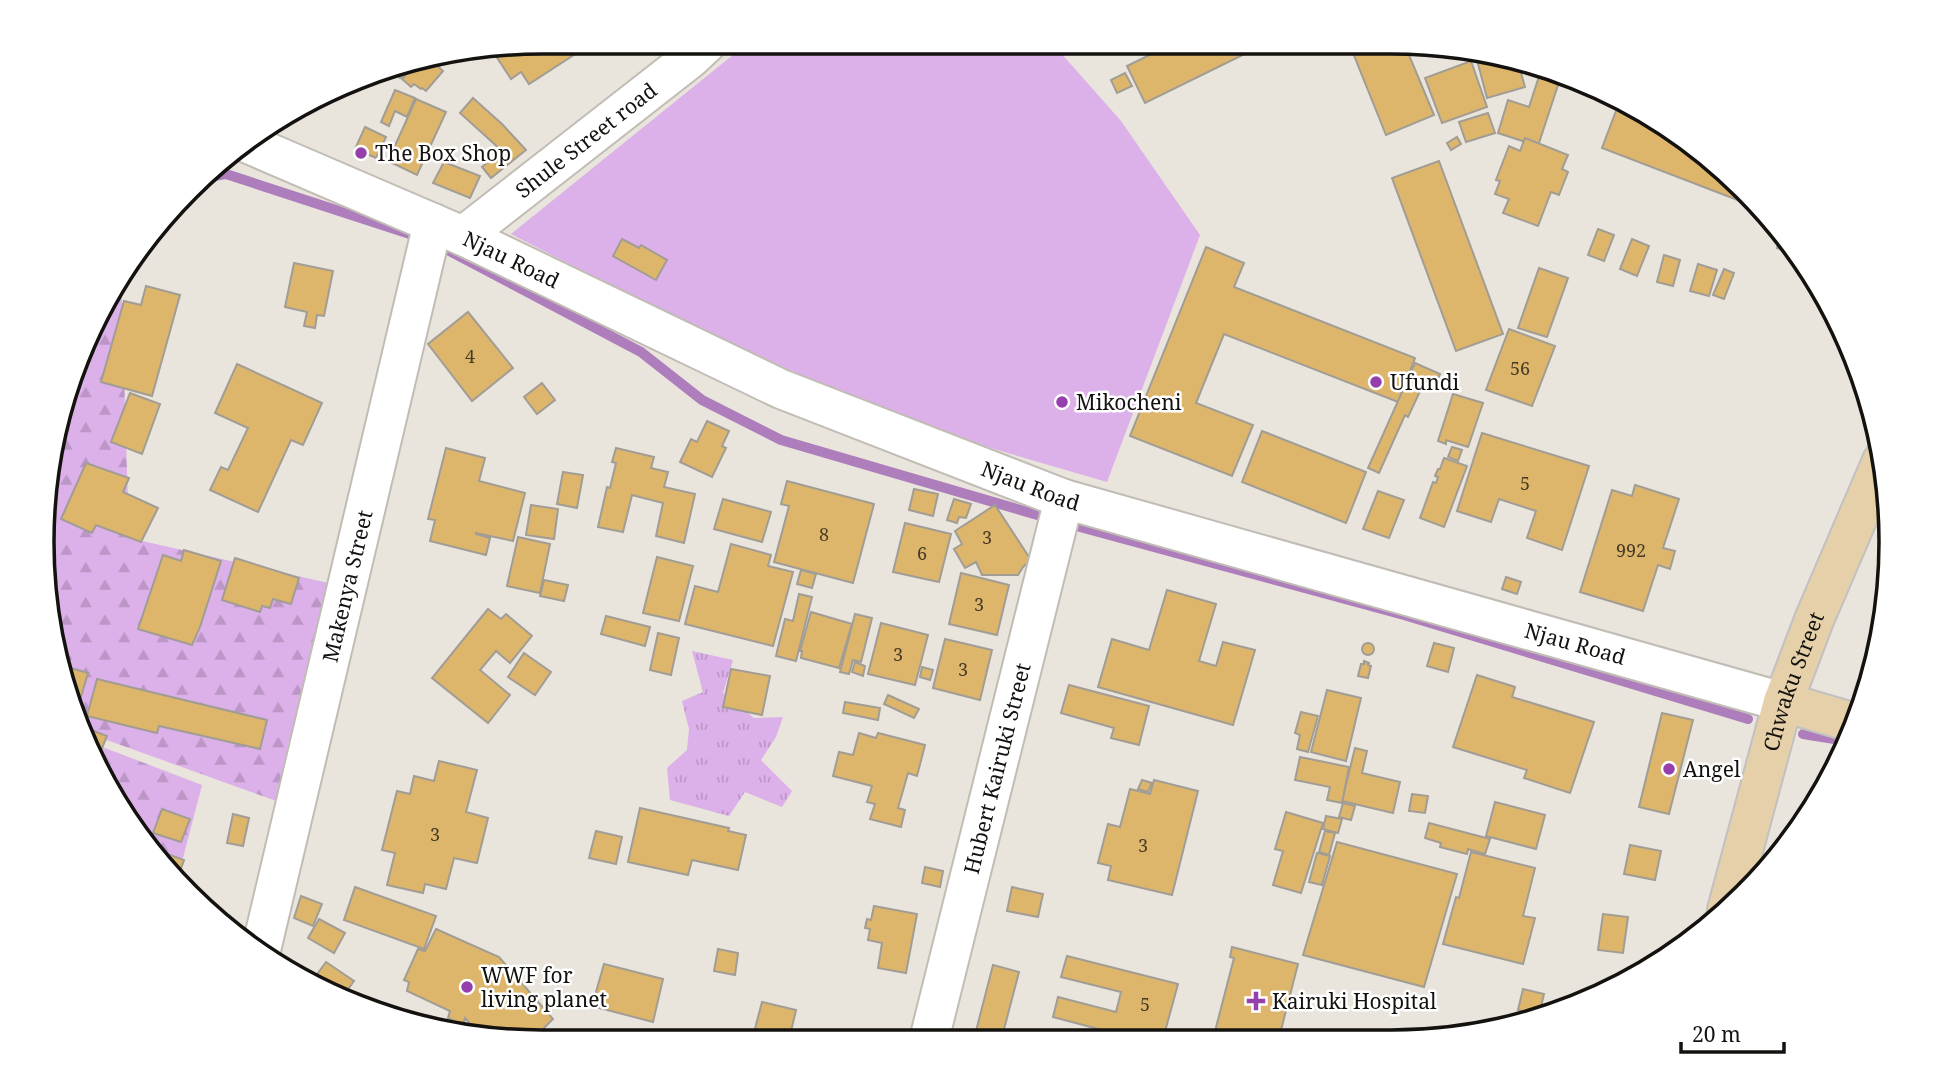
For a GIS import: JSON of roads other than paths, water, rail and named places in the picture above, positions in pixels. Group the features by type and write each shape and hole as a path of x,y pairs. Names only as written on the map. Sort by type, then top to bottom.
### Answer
{"main road":[{"name":"Chwaku Street","path":"1732,891 1783,702 1814,620 1875,478"},
{"name":"Njau Road","path":"1783,702 1845,720"}],"street":[{"name":"Shule Street road","path":"448,230 695,54"},
{"name":"Njau Road","path":"256,147 448,230 781,389 1064,499 1783,702"},
{"name":"Makenya Street","path":"263,942 448,230"},
{"name":"Hubert Kairuki Street","path":"931,1030 1064,499"}],"waterway":[{"path":"220,175 226,174 419,237"},
{"path":"440,246 641,352 702,400 781,440 1058,521 1404,615 1748,719"},
{"path":"1803,734 1837,739"}],"place":[{"name":"The Box Shop","path":"361,153"},
{"name":"Ufundi","path":"1376,382"},
{"name":"Mikocheni","path":"1062,402"},
{"name":"Angel","path":"1669,769"},
{"name":"WWF for living planet","path":"467,987"},
{"name":"Kairuki Hospital","path":"1256,1001"}]}
